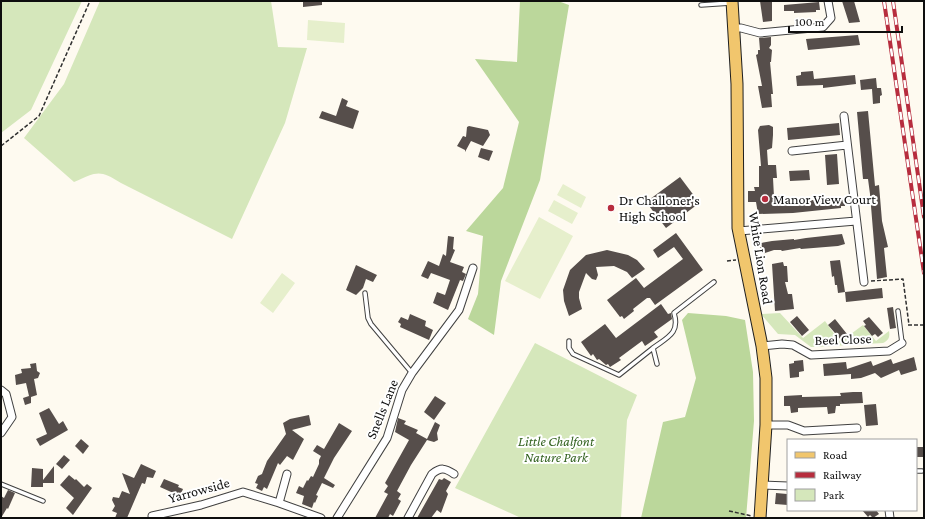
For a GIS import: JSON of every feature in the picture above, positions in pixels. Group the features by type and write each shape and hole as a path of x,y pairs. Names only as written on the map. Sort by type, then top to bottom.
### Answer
{"main road":[{"name":"White Lion Road","path":"732,2 737,84 739,231 751,301 762,346 766,378 766,425 760,518"}],"street":[{"path":"734,28 741,28 760,33 823,27 831,18 828,1"},
{"path":"844,116 864,282"},
{"path":"792,151 847,145"},
{"path":"739,231 856,221"},
{"name":"Snells Lane","path":"337,518 387,438 402,390 412,372 459,310 473,268"},
{"name":"Beel Close","path":"762,346 782,344 793,345 811,355 889,351 902,343"},
{"path":"1,390 6,394 12,417 1,433"},
{"path":"766,425 788,425 804,431 857,428"},
{"path":"408,518 432,474 438,469 445,468 454,474"},
{"path":"279,503 287,474"},
{"path":"762,485 787,486"},
{"name":"Yarrowside","path":"152,516 200,505 243,492 321,518"}],"lane":[{"path":"701,5 732,2"},
{"path":"569,342 569,348 573,354 619,375 674,331 677,324 674,312 714,282"},
{"path":"365,293 368,318 371,324 412,372"},
{"path":"898,310 902,343"},
{"path":"652,348 657,364"},
{"path":"917,471 922,471"},
{"path":"1,484 43,501"}],"path":[{"path":"1,146 39,116 90,1"},
{"path":"864,282 903,279 908,325 924,325"},
{"path":"729,511 760,518"}],"green space":[{"path":"1,1 82,1 31,110 1,133"},
{"path":"100,1 271,1 278,47 307,48 285,123 232,239 103,174 93,174 74,182 24,138 64,84"},
{"path":"520,1 558,1 569,5 540,180 501,281 494,335 468,319 478,294 483,236 466,231 503,188 519,122 475,59 517,62"},
{"path":"308,20 345,23 344,43 307,40"},
{"path":"563,184 586,197 581,208 557,195"},
{"path":"554,200 578,213 572,224 548,211"},
{"path":"539,217 573,236 540,299 505,281"},
{"path":"282,273 295,283 273,313 260,303"},
{"path":"688,313 726,316 745,320 753,372 754,421 746,518 641,518 663,422 685,417 696,378 682,320"},
{"path":"780,313 803,338 825,321 840,342 863,325 876,341 889,331 889,337 887,341 883,343 811,347 795,335 778,334 761,314"},
{"name":"Little Chalfont Nature Park","path":"535,343 637,395 627,420 621,518 521,518 455,488"}],"building":[{"path":"303,1 322,1 322,5 303,7"},
{"path":"760,1 772,1 772,21 763,22"},
{"path":"842,1 854,1 860,22 849,23"},
{"path":"819,2 820,10 816,10 816,12 794,13 794,11 784,11 784,5"},
{"path":"858,35 860,45 808,50 806,39"},
{"path":"771,37 771,45 769,48 772,50 770,62 773,94 771,94 772,107 762,108 758,86 762,86 756,55 758,54 758,50 760,50 759,38"},
{"path":"813,71 814,79 855,75 856,84 823,88 823,85 797,86 796,76 801,75 801,72"},
{"path":"876,78 877,88 881,88 882,95 880,96 880,103 873,104 872,89 861,90 860,80"},
{"path":"342,98 348,101 346,106 359,111 353,129 319,118 322,111 336,116"},
{"path":"868,111 875,186 879,185 882,221 888,247 884,248 887,277 877,279 870,194 868,179 863,179 857,112"},
{"path":"839,123 840,135 788,140 787,128"},
{"path":"769,125 773,127 773,135 772,148 767,150 768,165 776,165 777,178 773,178 774,197 781,196 782,202 845,198 845,206 841,206 841,208 793,213 758,214 756,202 748,202 748,191 755,191 754,187 759,187 759,166 761,166 758,130 760,126"},
{"path":"469,126 488,130 490,135 483,146 471,141 465,152 465,150 457,146 463,136 466,137 467,127"},
{"path":"481,148 493,151 489,161 478,157"},
{"path":"837,154 839,184 827,185 825,155"},
{"path":"809,170 810,180 790,181 789,171"},
{"path":"680,177 695,197 694,198 698,204 666,228 646,202"},
{"path":"676,233 703,270 655,305 650,298 647,298 633,309 634,311 624,319 622,316 620,317 607,300 636,278 644,288 683,259 674,247 658,258 653,250"},
{"path":"842,234 845,244 838,246 800,248 782,251 774,250 762,254 760,247 762,247 761,243 772,241"},
{"path":"448,236 454,237 453,249 455,250 450,262 464,267 462,272 466,274 463,281 460,280 448,310 433,303 437,292 445,295 450,280 431,273 428,279 421,276 428,261 439,266 443,254 446,256"},
{"path":"607,250 628,255 637,260 645,269 632,278 627,272 614,266 596,267 598,275 596,280 592,279 586,273 579,292 582,309 569,316 564,301 563,290 570,270 586,255"},
{"path":"840,260 845,292 838,293 834,276 832,277 830,261"},
{"path":"783,262 784,266 787,266 788,282 785,282 788,294 792,294 794,309 775,311 772,264"},
{"path":"356,265 377,275 373,282 366,279 363,288 356,295 346,290"},
{"path":"882,288 883,298 846,302 845,292"},
{"path":"661,304 668,314 671,313 672,319 654,332 658,337 645,346 642,341 619,358 621,360 610,367 608,364 606,365 599,359 597,360 593,354 591,356 581,342 605,324 616,338"},
{"path":"893,307 896,328 890,329 887,308"},
{"path":"410,314 426,321 425,326 433,330 429,340 400,327 401,324 398,322 401,317 408,320"},
{"path":"797,316 809,330 802,336 790,322"},
{"path":"869,317 883,333 878,337 875,334 872,336 864,326 866,325 863,321"},
{"path":"835,319 847,334 841,340 828,325"},
{"path":"914,357 917,370 901,375 899,370 881,378 875,373 861,378 851,379 851,374 824,376 823,364 846,362 847,369 871,361 873,366 891,359 893,364"},
{"path":"803,360 804,371 799,372 799,377 790,378 789,364 794,363 794,361"},
{"path":"36,363 37,371 40,373 38,378 34,379 37,395 31,397 31,403 25,405 23,398 29,396 26,383 16,385 15,375 22,373 21,369 31,368 30,364"},
{"path":"862,392 863,403 840,404 840,406 836,406 835,413 828,414 827,407 798,408 798,412 791,413 790,406 784,406 784,396 841,396 840,393"},
{"path":"435,396 446,403 434,420 424,412"},
{"path":"876,404 878,425 866,426 864,405"},
{"path":"49,408 59,424 63,421 68,430 40,446 36,439 47,434 39,413"},
{"path":"309,415 311,425 292,430 304,439 293,460 287,456 280,465 278,463 267,489 264,487 262,491 256,488 258,484 255,483 258,476 262,474 267,461 286,434 283,423 290,419"},
{"path":"398,418 406,421 404,424 418,430 416,433 427,439 435,422 440,425 437,433 438,440 434,442 427,440 411,465 397,491 401,494 398,499 401,501 393,516 390,514 388,518 375,518 388,494 384,492 388,486 385,483 409,440 395,432"},
{"path":"339,423 352,431 334,458 324,478 335,485 333,488 322,483 312,508 302,504 304,496 296,493 299,486 303,488 307,480 308,481 311,476 313,477 319,464 321,456 313,451 317,445 324,449"},
{"path":"81,439 89,446 83,454 75,446"},
{"path":"917,447 924,447 924,457 917,457"},
{"path":"64,455 70,460 62,469 56,464"},
{"path":"141,464 156,471 153,478 147,477 145,484 142,483 127,518 115,518 117,513 112,511 115,506 112,500 113,497 119,498 122,491 130,494 122,473 134,478"},
{"path":"54,466 54,483 43,483 43,487 31,487 32,468 43,469 43,480"},
{"path":"69,475 75,480 76,479 84,487 87,484 92,488 73,515 66,508 74,498 60,485"},
{"path":"444,478 451,482 446,491 448,494 441,513 437,510 431,518 417,518 439,479 442,480"},
{"path":"164,479 179,485 178,487 183,489 180,496 160,487"},
{"path":"8,490 15,493 8,509 7,508 1,518 1,496 4,498"},
{"path":"776,493 787,494 787,505 775,504"},
{"path":"863,511 877,511 879,514 873,518 870,515 868,517"}],"railway":[{"path":"884,1 924,273"},
{"path":"893,1 924,217"}],"place":[{"name":"Manor View Court","path":"765,199"},
{"name":"Dr Challoner's High School","path":"611,208"}]}
